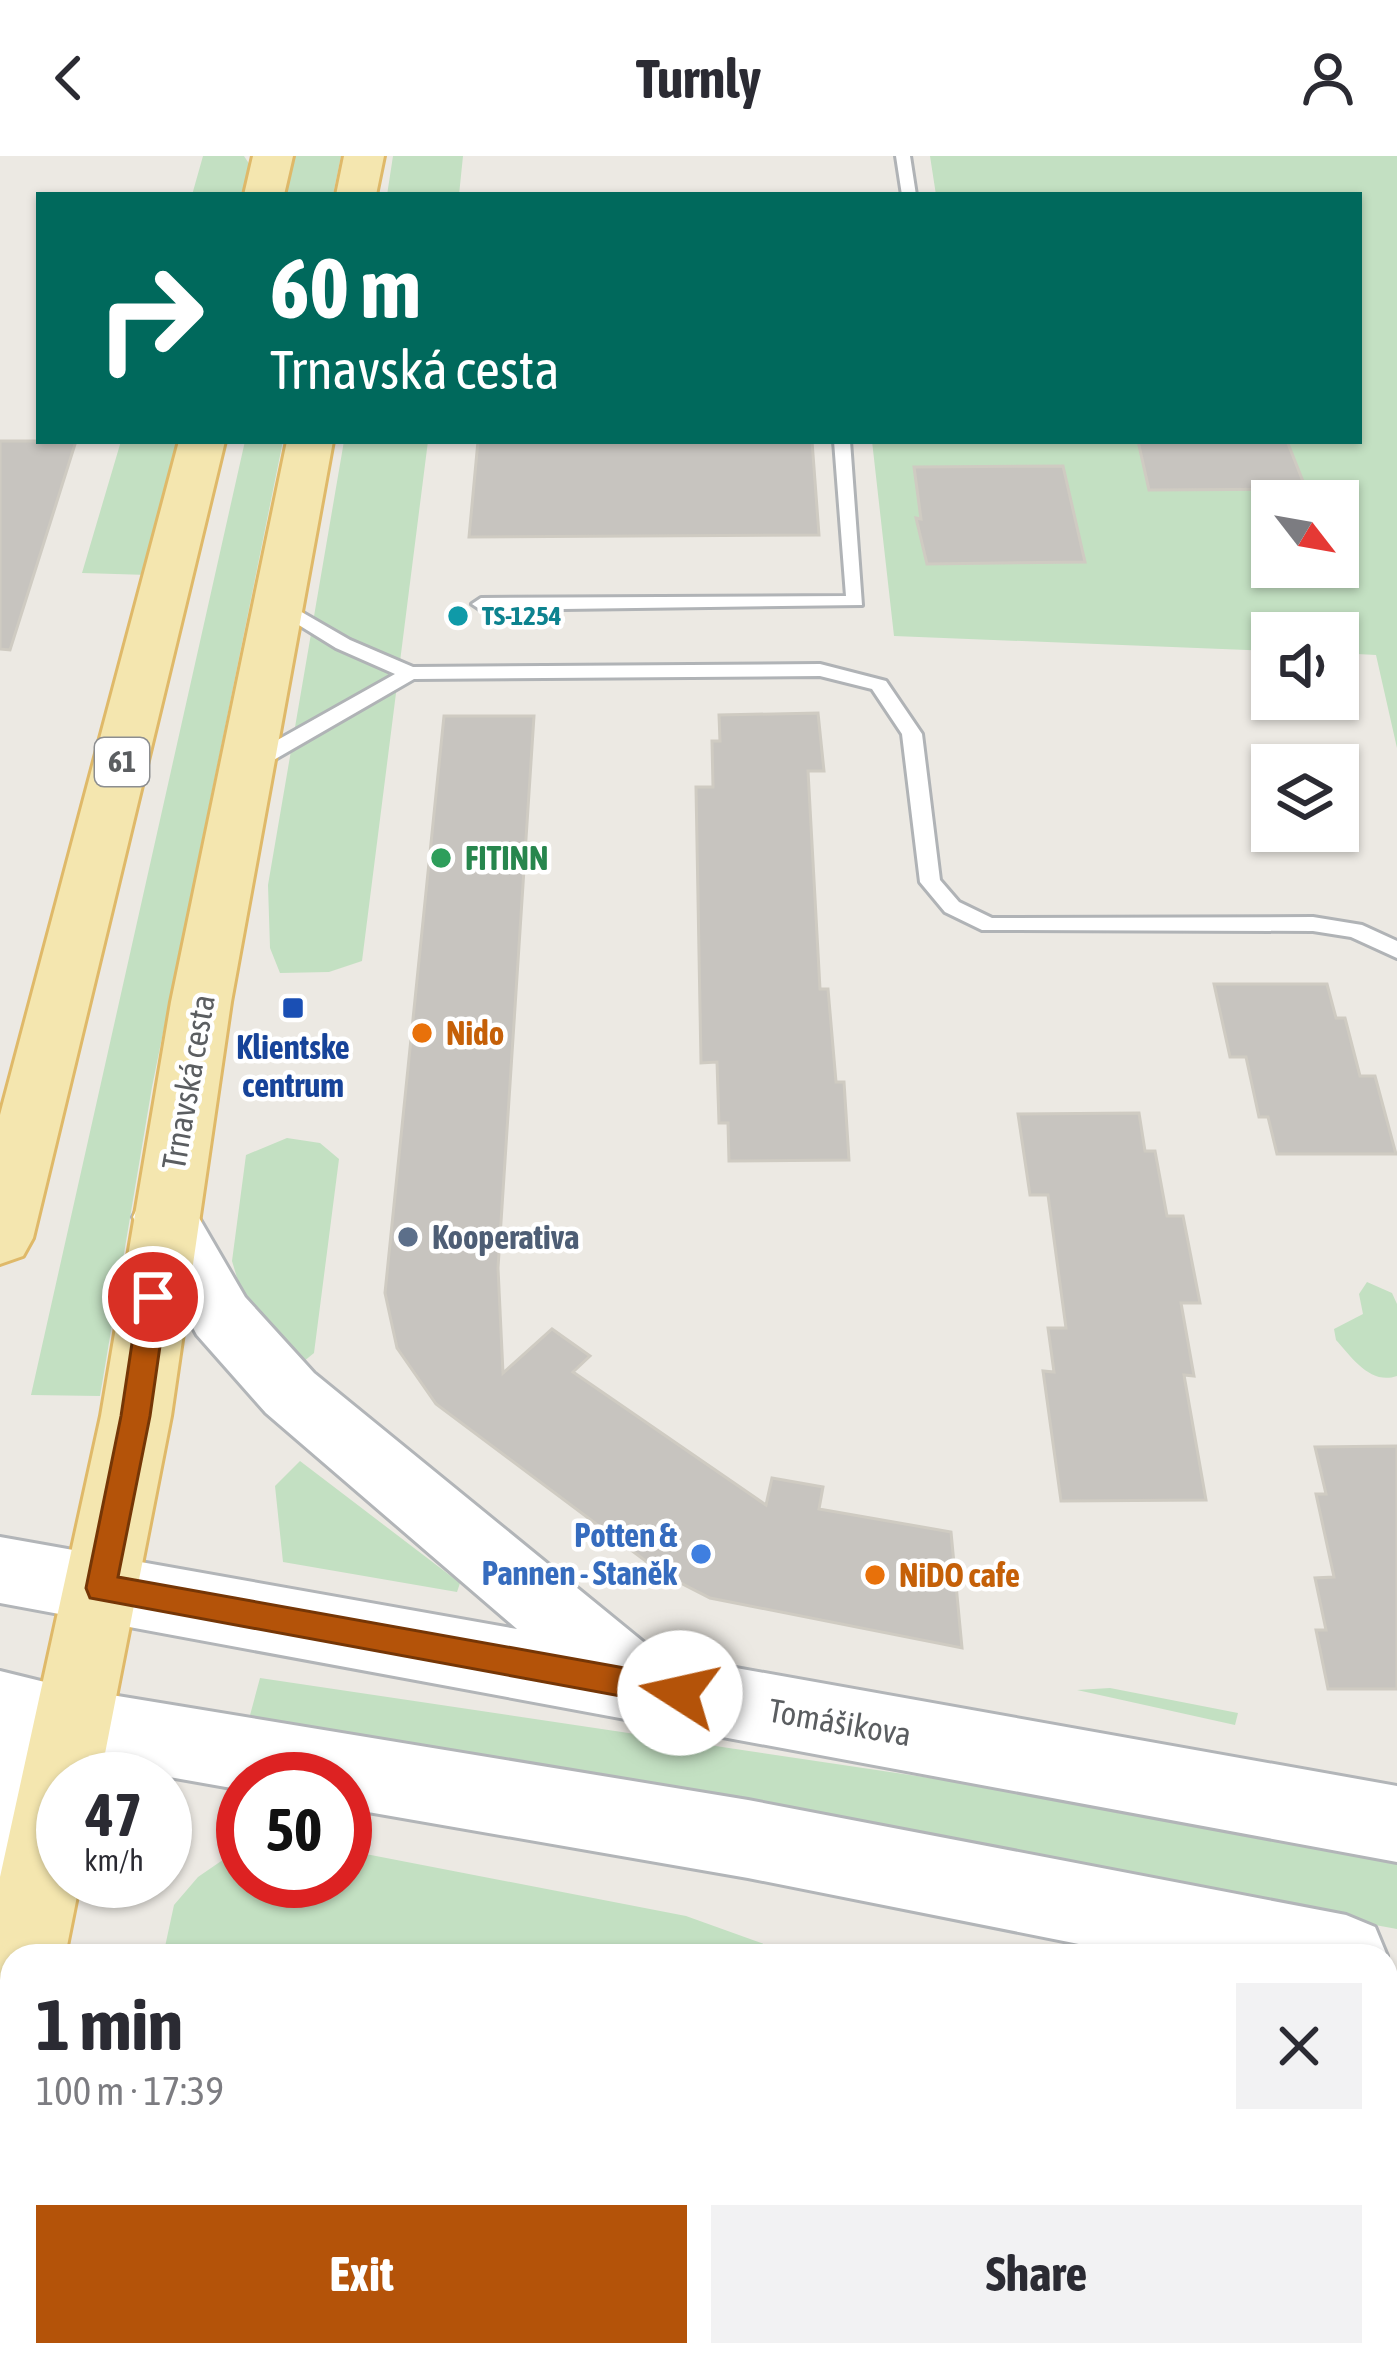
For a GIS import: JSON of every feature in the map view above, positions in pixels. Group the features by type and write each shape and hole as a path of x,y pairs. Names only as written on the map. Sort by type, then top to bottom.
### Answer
{"main road":[{"path":"265,192 273,156"},
{"path":"357,192 364,156"},
{"name":"61","path":"0,1238 201,444"},
{"name":"Trnavská cesta","path":"23,1729 101,1588 136,1416 165,1217 309,444"},
{"path":"165,1217 220,1316 290,1393 639,1685"},
{"name":"Tomášikova","path":"0,1570 1397,1824"},
{"path":"28,1932 23,1729 748,1839 1285,1944"}],"lane":[{"path":"903,156 909,192"},
{"path":"482,604 856,601 842,444"},
{"path":"279,605 343,644 410,673 820,670 879,685 912,734 930,882 952,907 988,926 1313,924 1355,930 1397,950"},
{"path":"248,766 410,673"}],"green space":[{"path":"203,156 244,156 252,168 246,192 193,192"},
{"path":"294,156 341,156 334,192 285,192"},
{"path":"393,156 463,156 459,192 387,192"},
{"path":"930,156 1397,156 1397,748 1376,655 1359,654 1359,612 1251,612 1251,650 894,636 872,444 1362,444 1362,192 936,192"},
{"path":"120,444 182,444 149,575 82,573"},
{"path":"244,444 282,444 152,1087 100,1396 31,1395"},
{"path":"343,444 428,444 362,961 329,972 280,973 270,948 268,885"},
{"path":"287,1138 320,1143 339,1159 314,1353 298,1366 243,1298 232,1261 246,1155"},
{"path":"1367,1282 1392,1293 1397,1304 1397,1376 1371,1374 1336,1340 1334,1329 1363,1314 1359,1294"},
{"path":"300,1461 460,1583 457,1592 283,1562 275,1486"},
{"path":"260,1678 1098,1803 1397,1860 1397,1929 249,1719"},
{"path":"1110,1688 1238,1713 1235,1725 1077,1690"},
{"path":"372,1855 686,1916 764,1944 166,1944 173,1908 192,1908 192,1884 216,1865 216,1908 372,1908"}],"building":[{"path":"0,441 75,444 10,650 0,649"},
{"path":"478,444 812,444 819,535 469,537"},
{"path":"1139,444 1288,444 1302,480 1251,480 1251,489 1149,490"},
{"path":"1063,466 1085,562 927,564 916,518 921,519 914,467"},
{"path":"818,713 824,771 808,771 820,989 828,989 836,1082 844,1082 849,1160 729,1161 728,1123 719,1123 717,1062 701,1063 696,787 713,787 712,741 720,741 719,715"},
{"path":"444,716 534,716 498,1268 503,1373 552,1329 590,1356 573,1372 766,1505 772,1478 823,1487 819,1509 951,1532 962,1648 710,1598 663,1574 436,1404 397,1348 385,1293"},
{"path":"1214,984 1327,984 1336,1018 1345,1018 1360,1076 1375,1076 1396,1154 1277,1154 1268,1117 1259,1117 1246,1057 1230,1057"},
{"path":"1139,1113 1145,1151 1155,1151 1167,1216 1183,1216 1200,1303 1181,1303 1194,1376 1184,1375 1206,1500 1061,1501 1043,1371 1054,1372 1048,1328 1066,1328 1048,1195 1030,1195 1018,1114"},
{"path":"1397,1446 1397,1689 1328,1689 1316,1630 1326,1630 1315,1578 1334,1577 1316,1494 1326,1494 1315,1447"}],"place":[{"name":"TS-1254","path":"458,616"},
{"name":"FITINN","path":"441,858"},
{"name":"Klientske centrum","path":"293,1008"},
{"name":"Nido","path":"422,1033"},
{"name":"Kooperativa","path":"408,1237"},
{"name":"Potten & Pannen - Staněk","path":"701,1554"},
{"name":"NiDO cafe","path":"875,1575"}],"route":[{"path":"153,1297 136,1416 101,1588 680,1693"}]}
